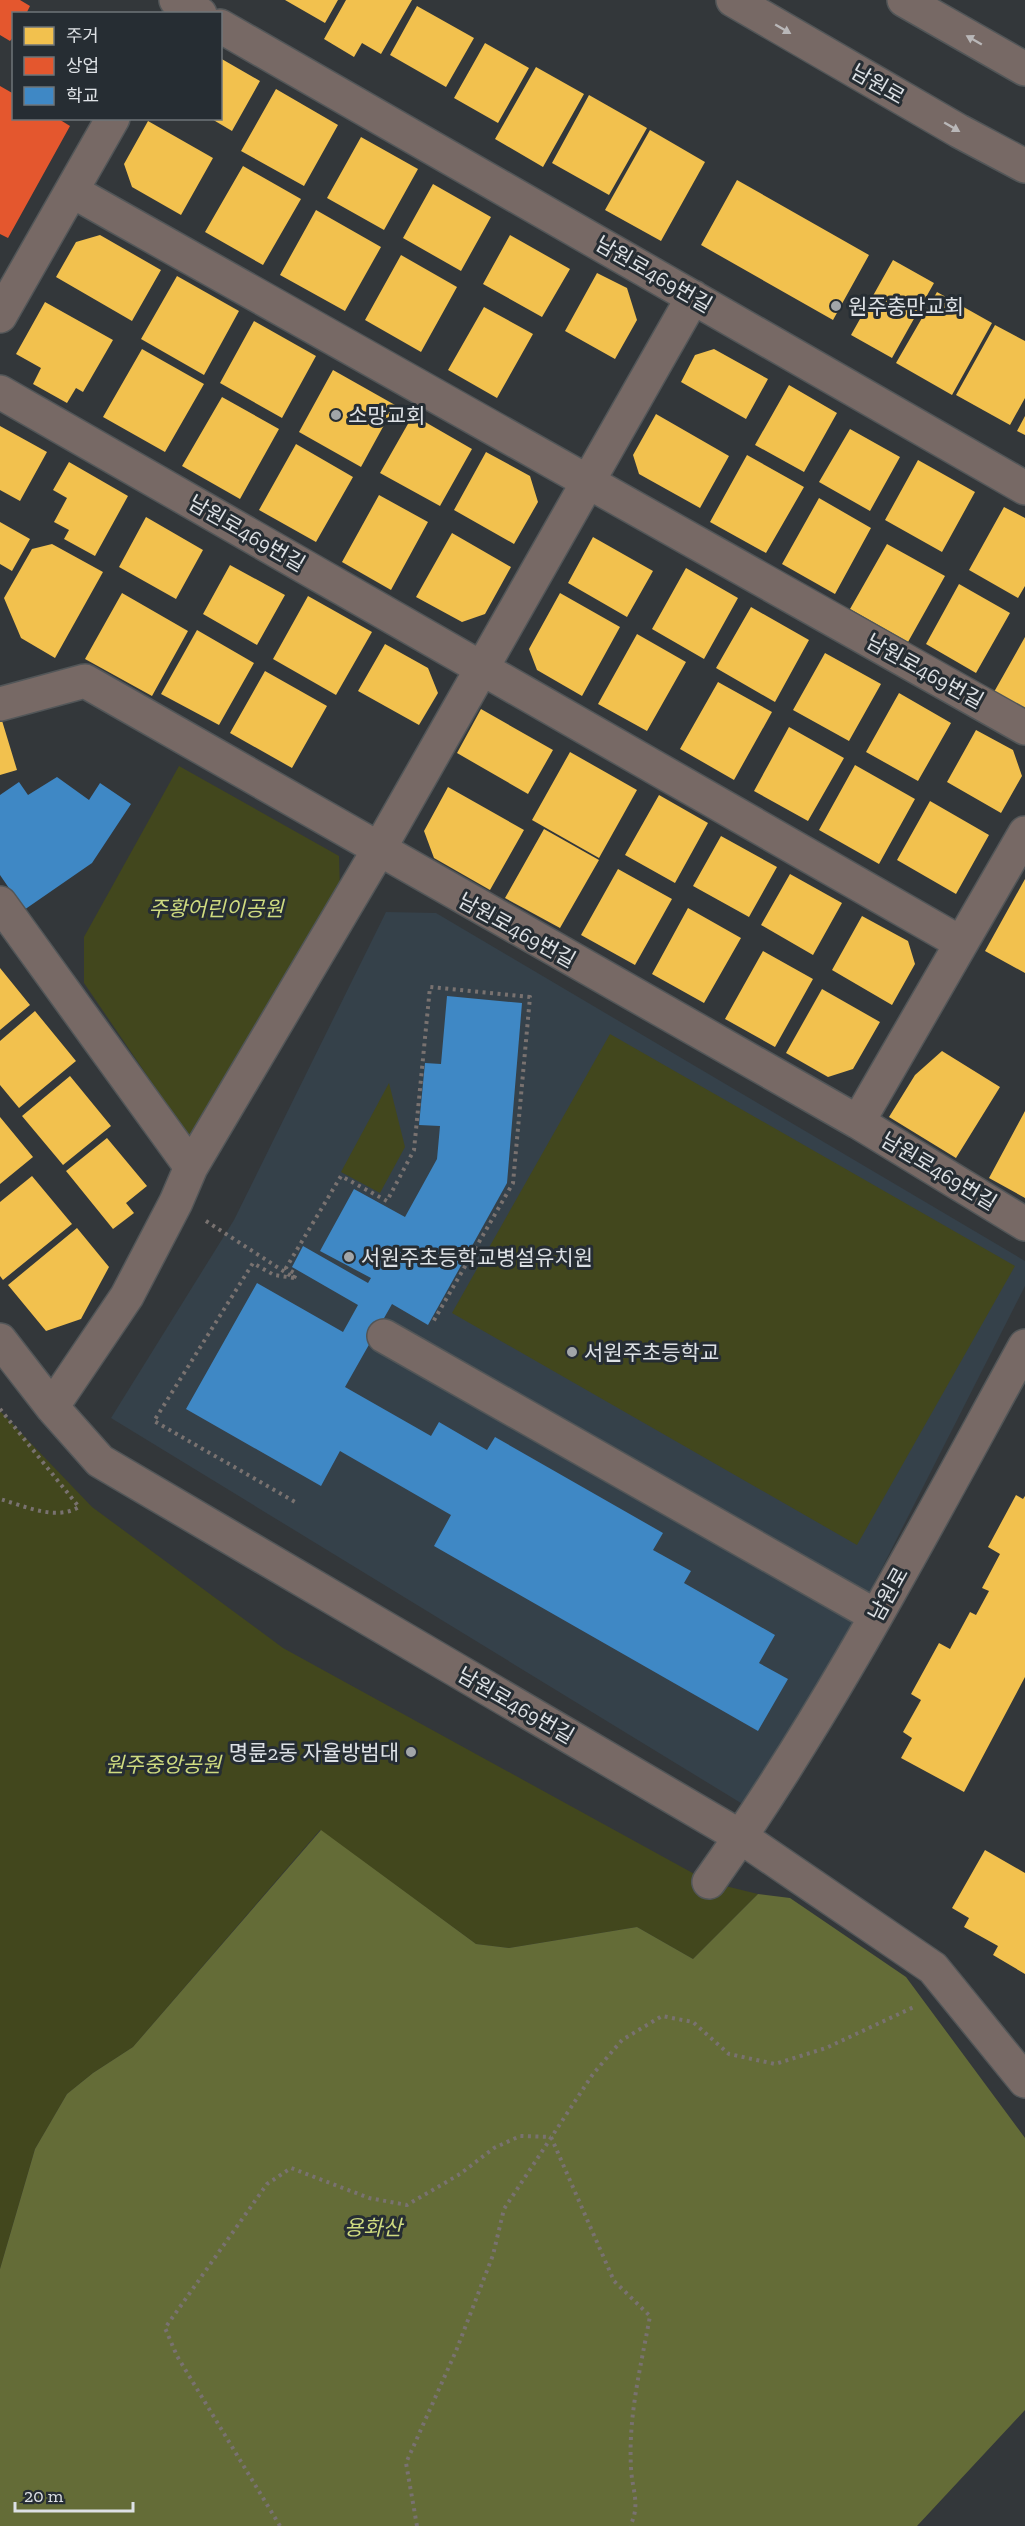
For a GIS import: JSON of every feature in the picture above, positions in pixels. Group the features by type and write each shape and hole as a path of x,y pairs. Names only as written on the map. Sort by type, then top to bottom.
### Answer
{"street":[{"name":"남원로","path":"732,0 959,131 1025,166"},
{"path":"904,0 1025,69"},
{"name":"남원로469번길","path":"222,27 1025,488"},
{"path":"0,316 112,120"},
{"name":"남원로469번길","path":"72,191 1025,728"},
{"path":"52,1407 127,1296 176,1202 190,1167 378,851 693,297"},
{"name":"남원로469번길","path":"0,392 961,943"},
{"name":"남원로469번길","path":"0,704 85,681 378,851 858,1122 1025,1224"},
{"path":"858,1122 1025,833"},
{"path":"0,903 190,1167"},
{"path":"384,1335 876,1616"},
{"name":"남원로469번길","path":"0,1340 52,1407 100,1461 741,1837 933,1968 1025,2081"},
{"name":"남원로","path":"709,1882 741,1837 876,1616 1025,1346"}],"path":[{"path":"294,1278 296,1274 286,1268 341,1176 387,1202 414,1150 430,987 530,997 513,1183 415,1354"},
{"path":"176,1202 294,1278"},
{"path":"294,1278 274,1275 253,1263 154,1421 297,1503"},
{"path":"0,1409 79,1507 68,1514 54,1513 0,1499"},
{"path":"417,2526 406,2463 456,2351 493,2255 504,2209 593,2074 622,2040 662,2016 693,2022 729,2054 775,2064 826,2048 918,2006"},
{"path":"280,2526 177,2356 165,2328 267,2184 291,2168 369,2198 407,2205 460,2174 494,2148 520,2136 551,2136"},
{"path":"551,2136 614,2281 650,2316 630,2428 631,2469 637,2512 630,2526"}],"shaded area":[{"name":"서원주초등학교","path":"386,912 436,913 1025,1261 1025,1286 882,1568 754,1811 111,1418 234,1220"}],"green space":[{"name":"주황어린이공원","path":"179,766 339,856 340,891 204,1131 189,1137 84,983 84,937"},
{"path":"610,1034 1015,1266 857,1545 452,1313"},
{"path":"389,1083 405,1147 380,1193 341,1172"},
{"name":"원주중앙공원","path":"0,1411 92,1507 283,1648 709,1882 758,1894 693,1959 637,1927 509,1948 476,1944 320,1830 133,2047 93,2073 67,2094 35,2149 0,2269"},
{"name":"용화산","path":"321,1830 476,1944 509,1948 637,1927 693,1959 758,1894 790,1898 906,1977 1025,2138 1025,2410 917,2526 0,2526 0,2269 35,2149 67,2094 93,2073 133,2047"}],"building: 주거":[{"path":"285,0 338,0 325,23"},
{"path":"346,0 412,0 381,54 362,43 354,57 324,39"},
{"path":"417,6 474,38 446,87 390,55"},
{"path":"485,43 529,68 498,123 454,98"},
{"path":"222,59 260,81 232,131 213,120 222,120"},
{"path":"536,67 584,94 543,167 495,139"},
{"path":"276,89 338,125 304,186 241,151"},
{"path":"589,95 647,128 609,195 552,163"},
{"path":"148,121 213,158 181,215 132,187 124,164"},
{"path":"650,130 705,162 661,241 605,210"},
{"path":"361,137 418,169 384,230 327,198"},
{"path":"243,166 301,199 263,265 205,232"},
{"path":"737,180 869,255 833,320 701,245"},
{"path":"433,184 491,217 461,271 403,238"},
{"path":"316,210 381,247 345,311 280,275"},
{"path":"100,235 161,270 132,321 56,277 76,242"},
{"path":"510,235 570,269 542,317 483,284"},
{"path":"401,255 457,287 421,352 365,320"},
{"path":"893,260 934,283 892,358 851,335"},
{"path":"597,273 627,288 637,320 615,359 565,331"},
{"path":"177,276 239,311 204,375 141,339"},
{"path":"937,292 992,323 952,395 896,363"},
{"path":"45,302 113,340 83,392 76,388 67,403 33,384 41,368 16,354"},
{"path":"484,307 533,334 497,398 448,370"},
{"path":"254,321 316,356 282,418 220,383"},
{"path":"995,325 1025,341 1025,398 1010,425 956,395"},
{"path":"142,349 204,384 165,452 103,417"},
{"path":"714,349 768,379 746,419 681,382 695,355"},
{"path":"333,370 395,405 361,467 299,432"},
{"path":"789,385 837,413 804,472 755,445"},
{"path":"222,397 279,429 240,499 182,466"},
{"path":"656,414 729,456 700,508 639,474 633,455"},
{"path":"413,415 472,449 440,506 380,473"},
{"path":"1025,416 1025,435 1017,431"},
{"path":"0,426 47,452 20,501 0,490"},
{"path":"850,429 900,457 870,511 819,482"},
{"path":"296,444 353,477 316,542 259,510"},
{"path":"486,452 530,476 538,502 514,544 454,510"},
{"path":"747,455 804,487 766,553 710,522"},
{"path":"918,460 975,492 942,552 885,520"},
{"path":"69,462 128,496 95,556 64,539 69,530 54,522 67,498 53,490"},
{"path":"379,495 428,522 391,590 342,562"},
{"path":"819,498 871,528 835,594 782,564"},
{"path":"1004,507 1025,518 1025,586 1018,598 969,570"},
{"path":"146,517 203,550 176,599 119,567"},
{"path":"0,522 30,539 12,571 0,564"},
{"path":"452,533 511,567 485,614 462,622 416,597"},
{"path":"593,537 653,571 627,617 568,583"},
{"path":"52,544 103,572 55,658 21,638 4,598 32,549"},
{"path":"887,544 945,576 908,642 850,609"},
{"path":"230,565 285,595 257,645 203,614"},
{"path":"686,568 738,598 704,659 652,629"},
{"path":"959,584 1010,613 976,673 926,644"},
{"path":"122,593 188,631 152,696 85,659"},
{"path":"560,593 620,627 582,696 537,670 529,649"},
{"path":"308,596 372,632 336,695 273,659"},
{"path":"751,607 809,640 775,702 716,668"},
{"path":"197,630 254,663 219,725 161,694"},
{"path":"637,634 686,662 647,731 598,704"},
{"path":"1025,637 1025,710 994,692"},
{"path":"385,644 428,668 438,693 419,725 358,691"},
{"path":"825,653 881,684 849,741 793,710"},
{"path":"265,671 327,706 292,768 230,733"},
{"path":"718,682 772,712 734,780 680,749"},
{"path":"899,693 951,723 918,781 866,752"},
{"path":"481,709 553,750 528,794 457,753"},
{"path":"0,714 17,770 0,775"},
{"path":"789,727 844,758 808,821 754,791"},
{"path":"976,730 1013,750 1022,776 1001,813 947,782"},
{"path":"570,752 637,790 599,858 532,820"},
{"path":"855,765 915,799 879,864 819,830"},
{"path":"448,787 524,830 490,890 434,858 424,831"},
{"path":"659,795 708,823 675,883 625,855"},
{"path":"930,801 989,835 956,894 897,860"},
{"path":"544,829 599,860 560,928 505,898"},
{"path":"721,836 777,867 749,917 693,886"},
{"path":"618,869 672,899 635,965 581,935"},
{"path":"790,874 842,903 813,955 761,925"},
{"path":"1025,879 1025,973 985,951"},
{"path":"688,908 741,938 704,1003 652,974"},
{"path":"862,916 908,941 915,964 892,1005 832,970"},
{"path":"763,951 813,979 775,1047 725,1019"},
{"path":"0,968 30,1005 0,1030"},
{"path":"822,989 880,1022 853,1069 828,1077 786,1053"},
{"path":"35,1011 76,1061 19,1108 0,1085 0,1041"},
{"path":"942,1051 1000,1087 956,1158 889,1117 915,1075"},
{"path":"70,1076 111,1126 63,1165 22,1116"},
{"path":"1025,1111 1025,1198 989,1178"},
{"path":"0,1117 33,1157 0,1184"},
{"path":"107,1138 147,1186 126,1203 134,1213 113,1229 66,1171"},
{"path":"32,1176 72,1224 3,1280 0,1276 0,1202"},
{"path":"77,1228 109,1267 81,1319 46,1331 8,1285"},
{"path":"1016,1495 1023,1499 1025,1496 1025,1677 964,1792 901,1758 912,1738 903,1732 921,1700 911,1694 939,1643 950,1649 970,1612 976,1615 989,1591 982,1588 1000,1554 988,1547"},
{"path":"985,1850 1025,1873 1025,1974 993,1955 998,1946 964,1927 969,1918 952,1908"}],"building: 상업":[{"path":"0,0 20,0 30,6 27,12 12,12 12,38 10,41 0,35"},
{"path":"0,86 12,93 12,120 60,120 70,126 8,238 0,234"}],"building: 학교":[{"path":"57,777 89,800 100,783 131,804 92,863 24,910 0,875 0,795 19,782 28,795"},
{"path":"447,996 522,1003 507,1183 428,1325 392,1304 345,1387 431,1436 439,1422 487,1450 495,1437 663,1533 653,1550 691,1571 684,1583 775,1635 759,1663 788,1679 758,1731 434,1546 451,1515 340,1451 321,1486 186,1409 257,1283 343,1332 358,1305 292,1267 303,1246 368,1283 371,1278 320,1251 354,1189 405,1217 437,1159 440,1126 419,1125 425,1063 441,1064"}],"place":[{"name":"원주충만교회","path":"836,306"},
{"name":"소망교회","path":"336,415"},
{"name":"서원주초등학교병설유치원","path":"349,1257"},
{"name":"서원주초등학교","path":"572,1352"},
{"name":"명륜2동 자율방범대","path":"411,1752"}]}
